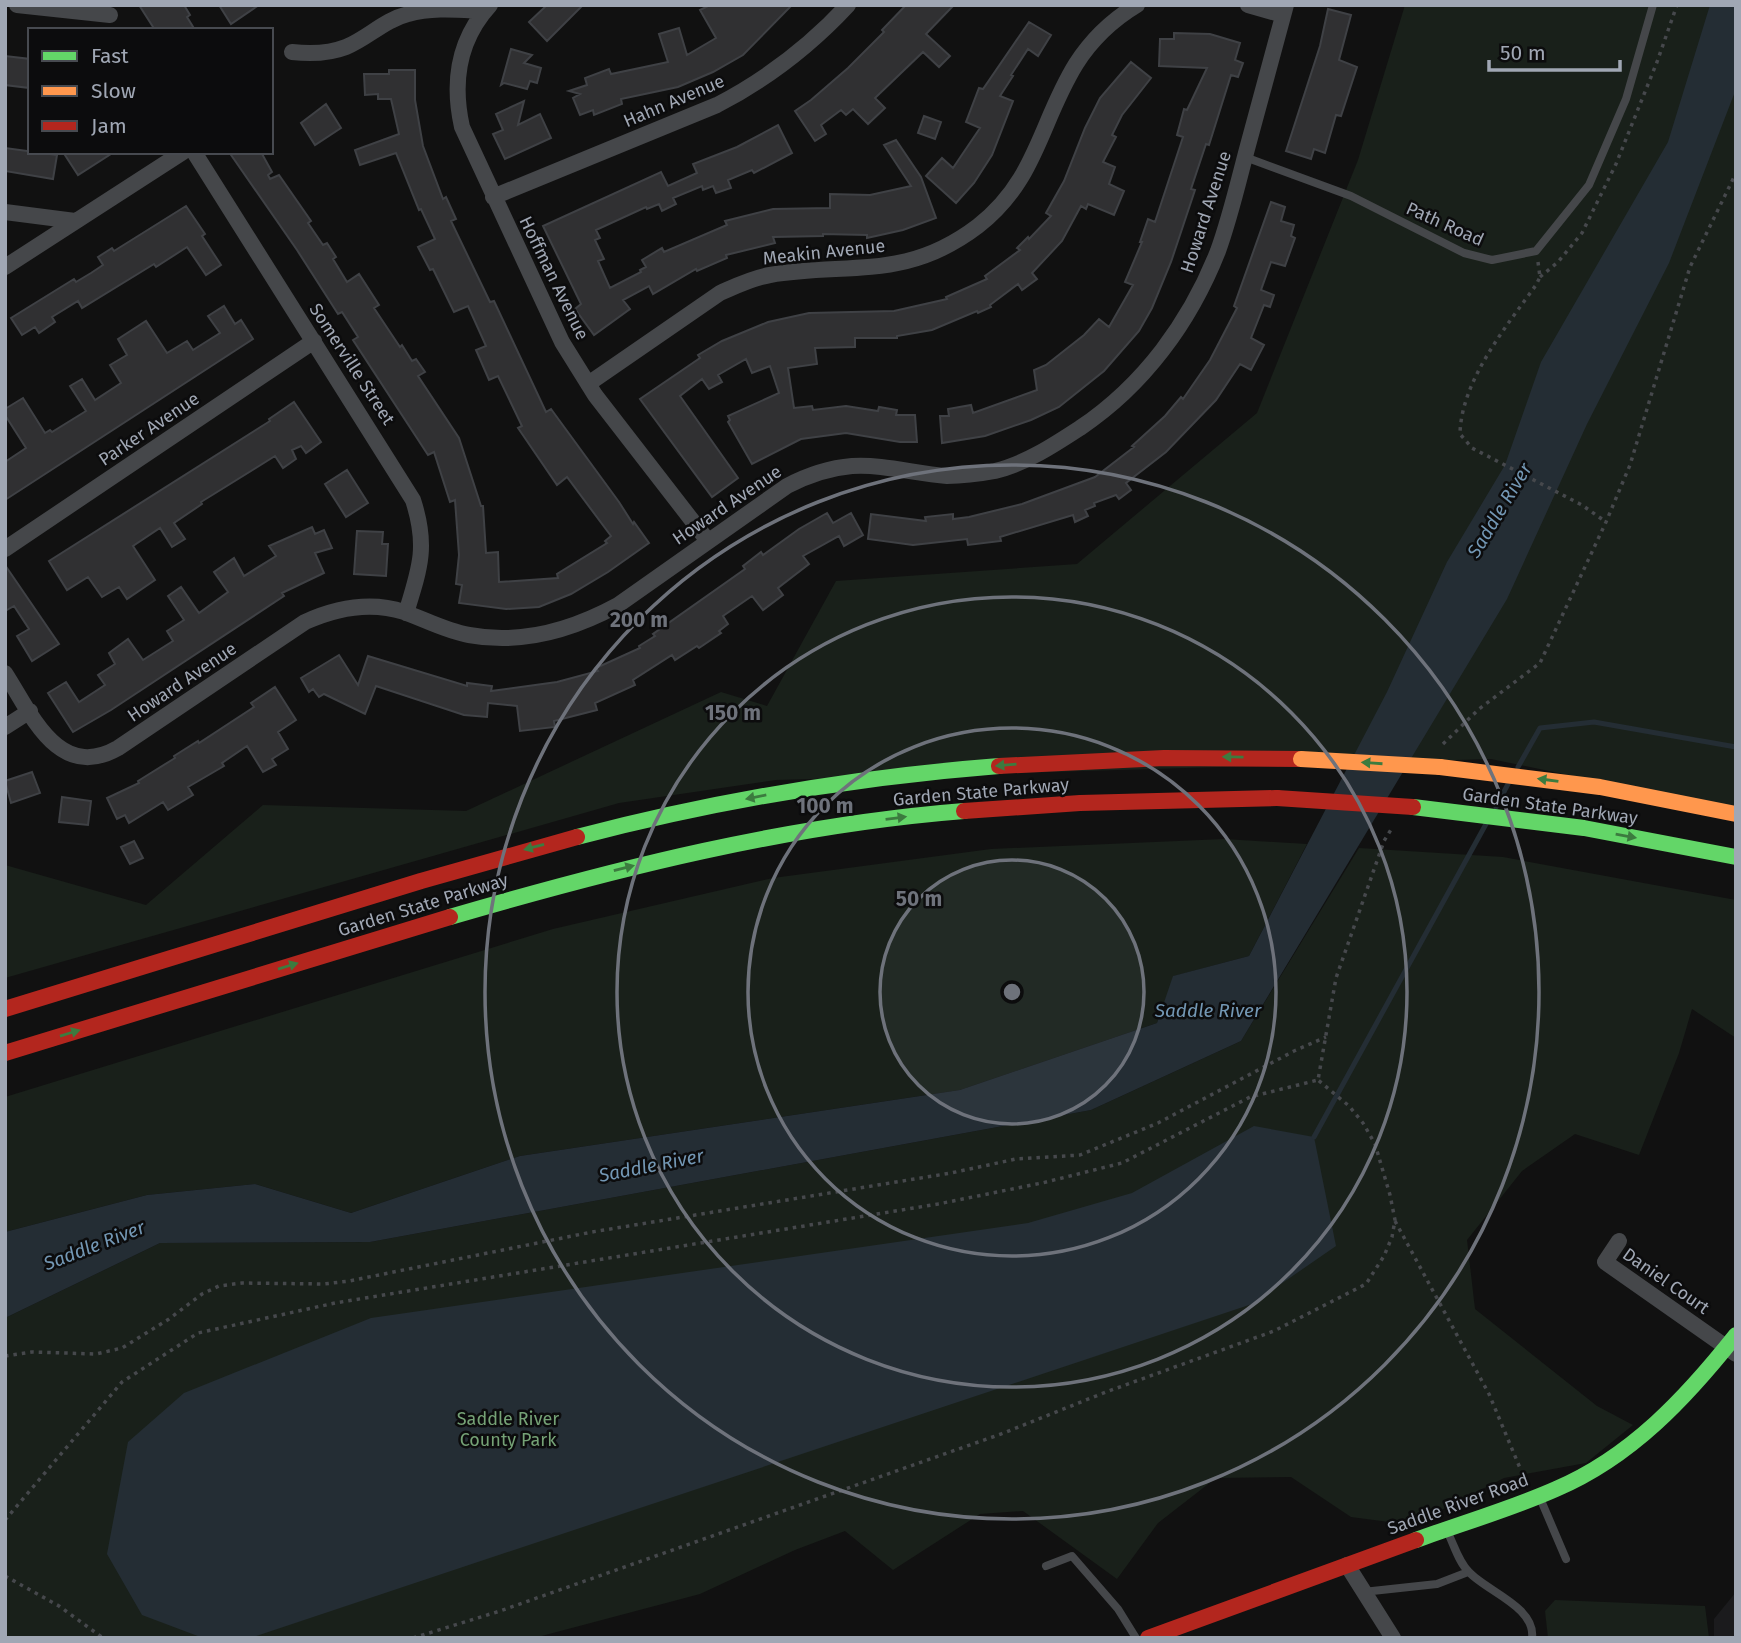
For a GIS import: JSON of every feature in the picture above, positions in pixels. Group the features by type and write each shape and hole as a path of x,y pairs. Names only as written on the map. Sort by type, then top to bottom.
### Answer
{"main road":[{"name":"Garden State Parkway","path":"5,1009 483,861 575,836 757,796 868,779 1043,762 1147,758 1438,761 1600,787 1736,814"},
{"name":"Garden State Parkway","path":"5,1054 485,906 665,858 758,839 878,821 1039,804 1277,798 1413,807 1584,828 1736,857"},
{"name":"Saddle River Road","path":"1148,1638 1535,1497 1592,1472 1655,1428 1733,1345"}],"street":[{"path":"16,5 107,10 118,28"},
{"name":"Hahn Avenue","path":"494,197 717,105 747,89 813,41 848,5"},
{"name":"Meakin Avenue","path":"588,384 720,293 743,282 767,275 879,268 907,262 930,254 971,231 1000,206 1020,182 1036,154 1048,122 1076,65 1091,44 1109,25 1137,5"},
{"path":"1248,5 1284,10"},
{"path":"292,52 326,53 347,46 384,23 407,14 429,10 488,8"},
{"name":"Hoffman Avenue","path":"488,8 469,34 461,55 456,80 462,127 545,310 588,384 708,541"},
{"name":"Howard Avenue","path":"5,673 50,741 63,752 92,758 107,754 305,622 325,613 371,606 406,613 442,629 471,636 503,639 532,637 564,630 591,620 618,605 786,486 806,476 855,466 948,476 973,475 998,470 1058,443 1125,393 1155,360 1201,291 1218,250 1284,10"},
{"path":"5,267 180,154"},
{"name":"Somerville Street","path":"195,154 413,500 420,522 422,544 420,568 406,613"},
{"path":"5,212 75,221"},
{"name":"Parker Avenue","path":"5,549 314,341"},
{"path":"5,727 30,711"},
{"name":"Daniel Court","path":"1619,1241 1605,1262 1733,1345"},
{"path":"1347,1565 1393,1638"}],"lane":[{"path":"1536,251 1590,185 1626,99 1653,5"},
{"name":"Path Road","path":"1245,157 1351,196 1464,253 1492,260 1536,251"},
{"path":"1535,1497 1566,1559"},
{"path":"1446,1529 1468,1572 1524,1614 1533,1632 1532,1638"},
{"path":"1046,1566 1072,1556 1118,1609 1136,1638"},
{"path":"1363,1591 1437,1584 1468,1572"}],"path":[{"path":"1438,761 1443,743 1479,709 1541,663 1606,522 1634,453 1690,267 1736,173"},
{"path":"1536,251 1540,277 1494,344 1468,395 1461,418 1460,434 1472,448 1582,505 1606,522"},
{"path":"1318,1080 1336,978 1384,841 1397,819"},
{"path":"5,1356 32,1352 96,1354 122,1348 169,1319 202,1293 219,1286 242,1283 324,1284 543,1241 951,1173 1016,1159 1080,1155 1158,1123 1325,1037"},
{"path":"1318,1080 1349,1106 1369,1133 1381,1161 1395,1220 1489,1394 1535,1497"},
{"path":"5,1520 122,1382 198,1333 335,1303 938,1204 1042,1183 1122,1163 1250,1097 1318,1080"},
{"path":"413,1638 500,1611 1001,1434 1273,1331 1366,1284 1384,1256 1395,1220"},
{"path":"5,1576 59,1606 103,1638"}],"shaded area":[{"path":"1736,1592 1736,1638 1714,1638 1714,1619"}],"green space":[{"path":"1405,5 1736,5 1736,810 1491,759 776,780 619,803 5,978 5,865 146,905 263,805 466,811 721,692 767,706 836,581 1077,564 1257,413 1358,160"},
{"path":"1224,839 1307,844 1249,956 1174,976 1157,1023 960,1090 520,1156 351,1213 255,1184 147,1195 5,1232 5,1097 553,929 773,878 991,849"},
{"name":"Saddle River County Park","path":"1359,848 1503,857 1736,900 1736,1038 1692,1009 1679,1053 1639,1155 1575,1134 1522,1171 1467,1240 1475,1309 1597,1406 1633,1425 1586,1463 1504,1478 1412,1525 1351,1517 1291,1477 1216,1478 1158,1523 1117,1579 1023,1511 980,1514 893,1570 845,1531 795,1550 700,1594 534,1638 5,1638 5,1318 160,1243 370,1242 1091,1110 1241,1041"},
{"path":"1555,1600 1705,1606 1709,1638 1548,1638 1545,1611"}],"water":[{"name":"Saddle River","path":"1710,5 1736,5 1736,89 1669,263 1587,424 1507,599 1241,1041 1091,1110 370,1242 160,1243 5,1318 5,1232 147,1195 255,1184 351,1213 520,1156 960,1090 1157,1023 1173,976 1249,956 1387,692 1447,562 1505,465 1541,362 1668,142"},
{"path":"1254,1126 1314,1137 1336,1246 1252,1304 250,1638 203,1638 142,1615 107,1554 128,1442 184,1393 371,1318 1028,1223 1132,1193"}],"building":[{"path":"139,5 184,5 194,28 154,28"},
{"path":"219,5 259,5 231,24"},
{"path":"547,5 583,5 547,41 529,22"},
{"path":"710,5 792,5 743,55 713,72 678,87 621,99 622,104 594,115 593,110 580,115 573,98 580,94 569,91 587,85 585,78 609,69 611,74 668,62 659,34 679,28 687,55 716,38 700,10"},
{"path":"906,5 954,5 926,34 950,56 939,67 923,52 875,98 885,108 868,124 853,109 846,115 841,110 821,125 826,134 815,141 795,111 848,68 884,32 882,30"},
{"path":"1328,9 1351,15 1339,60 1357,67 1341,116 1336,115 1325,153 1314,149 1311,159 1286,151 1320,46"},
{"path":"1029,22 1051,35 1038,56 1028,49 1011,75 1013,76 1000,96 1013,101 992,155 974,183 956,203 926,176 942,158 953,168 980,128 966,122 979,88 983,89"},
{"path":"1174,33 1210,34 1240,43 1235,60 1243,63 1238,77 1231,75 1209,145 1206,144 1191,189 1195,190 1171,262 1152,308 1139,331 1104,371 1059,407 985,436 942,443 940,416 949,416 948,409 971,405 973,413 1037,390 1034,370 1046,365 1084,335 1099,319 1109,327 1133,285 1125,282 1142,242 1148,219 1155,222 1183,137 1177,135 1184,109 1187,110 1207,68 1159,66 1160,39 1174,39"},
{"path":"511,49 532,55 524,63 541,68 537,83 530,81 527,89 504,83 501,85"},
{"path":"5,56 28,59 28,88 5,85"},
{"path":"1131,62 1151,78 1122,115 1112,135 1116,137 1103,162 1115,167 1109,184 1124,191 1114,215 1088,204 1086,209 1081,206 1062,241 1032,273 1037,279 1022,290 1018,284 990,305 991,307 932,330 897,338 855,338 855,347 815,348 817,364 788,368 794,408 812,406 813,410 846,406 878,411 879,407 897,410 896,415 915,415 917,442 900,442 846,433 801,439 752,464 728,422 728,416 779,393 770,366 752,373 746,359 718,375 722,382 709,389 702,379 680,396 738,478 712,497 640,399 700,358 698,355 722,341 768,322 809,313 894,311 947,299 946,297 987,279 985,276 1020,250 1017,248 1051,216 1046,213 1064,181 1100,98"},
{"path":"389,70 415,70 415,100 423,146 443,199 446,197 456,219 451,221 490,302 494,301 546,412 551,409 649,543 571,594 539,607 506,609 459,603 462,585 456,584 459,555 455,500 450,502 434,452 428,455 353,340 358,337 342,312 338,314 230,154 262,154 272,172 268,175 270,179 279,175 311,221 308,223 323,245 327,243 336,257 333,259 347,282 359,274 379,305 374,308 400,347 402,345 412,361 416,359 425,372 418,376 459,438 483,506 486,553 498,552 499,582 558,578 557,574 607,543 605,541 611,536 567,477 557,485 518,428 522,426 498,376 489,380 476,350 486,346 468,306 454,312 433,269 430,270 418,247 435,239 421,209 419,210 396,153 360,165 355,150 399,134 391,99 378,99 378,94 365,95 364,74 389,74"},
{"path":"524,101 518,125 540,114 551,138 505,159 493,134 503,130 496,114"},
{"path":"326,104 341,128 315,145 301,123"},
{"path":"924,116 941,122 935,139 918,133"},
{"path":"778,125 792,153 754,173 752,170 728,180 731,188 716,193 713,186 703,190 702,186 673,198 676,204 662,211 659,204 647,209 646,207 596,230 600,238 595,240 604,259 598,261 610,288 641,272 640,270 646,267 642,260 662,248 664,252 727,225 725,221 773,209 830,208 830,194 870,195 911,186 884,145 896,140 921,177 936,218 903,230 867,238 867,235 823,234 773,237 775,243 726,255 727,258 697,271 696,269 653,294 649,286 623,300 630,309 594,335 575,309 581,304 543,226 661,172 668,186 697,173 693,164 737,147"},
{"path":"5,148 28,151 28,154 57,155 53,179 5,171"},
{"path":"64,154 111,154 78,175"},
{"path":"1271,202 1285,207 1281,221 1294,225 1291,236 1295,238 1285,266 1271,262 1261,290 1274,295 1270,307 1264,305 1251,338 1264,345 1251,370 1240,364 1216,400 1166,452 1126,483 1131,490 1119,499 1116,495 1094,503 1095,506 1085,510 1088,516 1075,522 1073,515 1000,537 1001,541 968,545 967,539 913,545 868,539 871,514 926,521 925,517 953,514 953,519 969,517 1022,504 1095,477 1134,447 1132,446 1165,416 1181,397 1183,399 1210,360 1237,308 1234,306"},
{"path":"186,206 221,265 206,275 187,247 82,308 78,301 52,317 55,322 39,333 35,327 22,335 11,318 74,279 76,282 91,273 103,265 98,257 112,248 114,251"},
{"path":"224,306 235,324 241,320 253,339 5,500 5,462 26,448 5,415 5,409 23,398 45,433 50,430 52,432 86,411 70,386 82,379 95,400 121,383 110,365 127,355 118,339 146,321 167,353 187,341 193,350 220,333 208,316"},
{"path":"294,402 321,442 306,453 301,446 292,450 296,459 283,468 275,456 201,502 202,504 174,523 185,539 172,547 160,528 133,546 155,580 127,599 119,587 102,597 88,577 67,590 49,561 270,421 269,419"},
{"path":"347,470 368,503 346,517 325,484"},
{"path":"827,513 833,523 851,513 863,535 844,546 839,536 803,556 809,564 778,588 783,595 763,610 752,596 723,616 728,624 719,631 721,633 699,648 697,646 675,660 672,655 633,680 635,685 595,703 597,710 554,721 555,727 520,731 517,706 488,703 487,717 464,715 376,686 365,714 324,694 319,697 313,689 309,692 301,678 339,655 358,685 368,656 467,686 467,683 492,686 491,691 557,682 598,671 596,668 640,648 639,646 655,636 653,634 745,569 743,566 761,552 763,555"},
{"path":"312,527 315,534 324,530 332,548 315,553 324,573 282,593 284,596 73,732 48,693 66,682 79,702 105,685 98,675 115,664 109,653 128,639 143,660 173,641 167,631 184,620 168,596 181,587 199,613 228,592 214,572 234,558 244,576 276,556 269,546"},
{"path":"357,531 383,532 382,544 388,544 386,576 354,574"},
{"path":"5,565 59,644 32,661 17,636 29,629 14,606 5,611"},
{"path":"275,687 296,720 278,732 288,749 272,759 276,765 263,772 247,746 222,763 224,766 188,787 193,795 168,810 163,802 129,823 125,815 117,819 107,798 139,783 138,781 175,758 174,756 254,707 251,703"},
{"path":"32,772 40,793 11,803 5,781"},
{"path":"62,797 91,801 88,825 59,822"},
{"path":"134,841 143,858 130,864 121,847"}],"waterway":[{"path":"1518,767 1540,728 1594,722 1736,747"},
{"path":"1496,807 1508,784"},
{"path":"1314,1137 1486,824"}],"traffic: fast":[{"path":"577,837 681,812 786,792 999,766"},
{"path":"1413,807 1584,828 1736,857"},
{"path":"450,917 576,882 704,851 833,827 964,811"},
{"path":"1416,1540 1556,1489 1609,1460 1633,1443 1677,1403 1736,1335"}],"traffic: slow":[{"path":"1301,759 1440,767"},
{"path":"1440,767 1600,787 1736,814"}],"traffic: jam":[{"path":"999,766 1164,758 1301,759"},
{"path":"964,811 1080,803 1277,798"},
{"path":"1277,798 1413,807"},
{"path":"5,1009 421,881 577,837"},
{"path":"5,1053 450,917"},
{"path":"1148,1638 1416,1540"}]}
